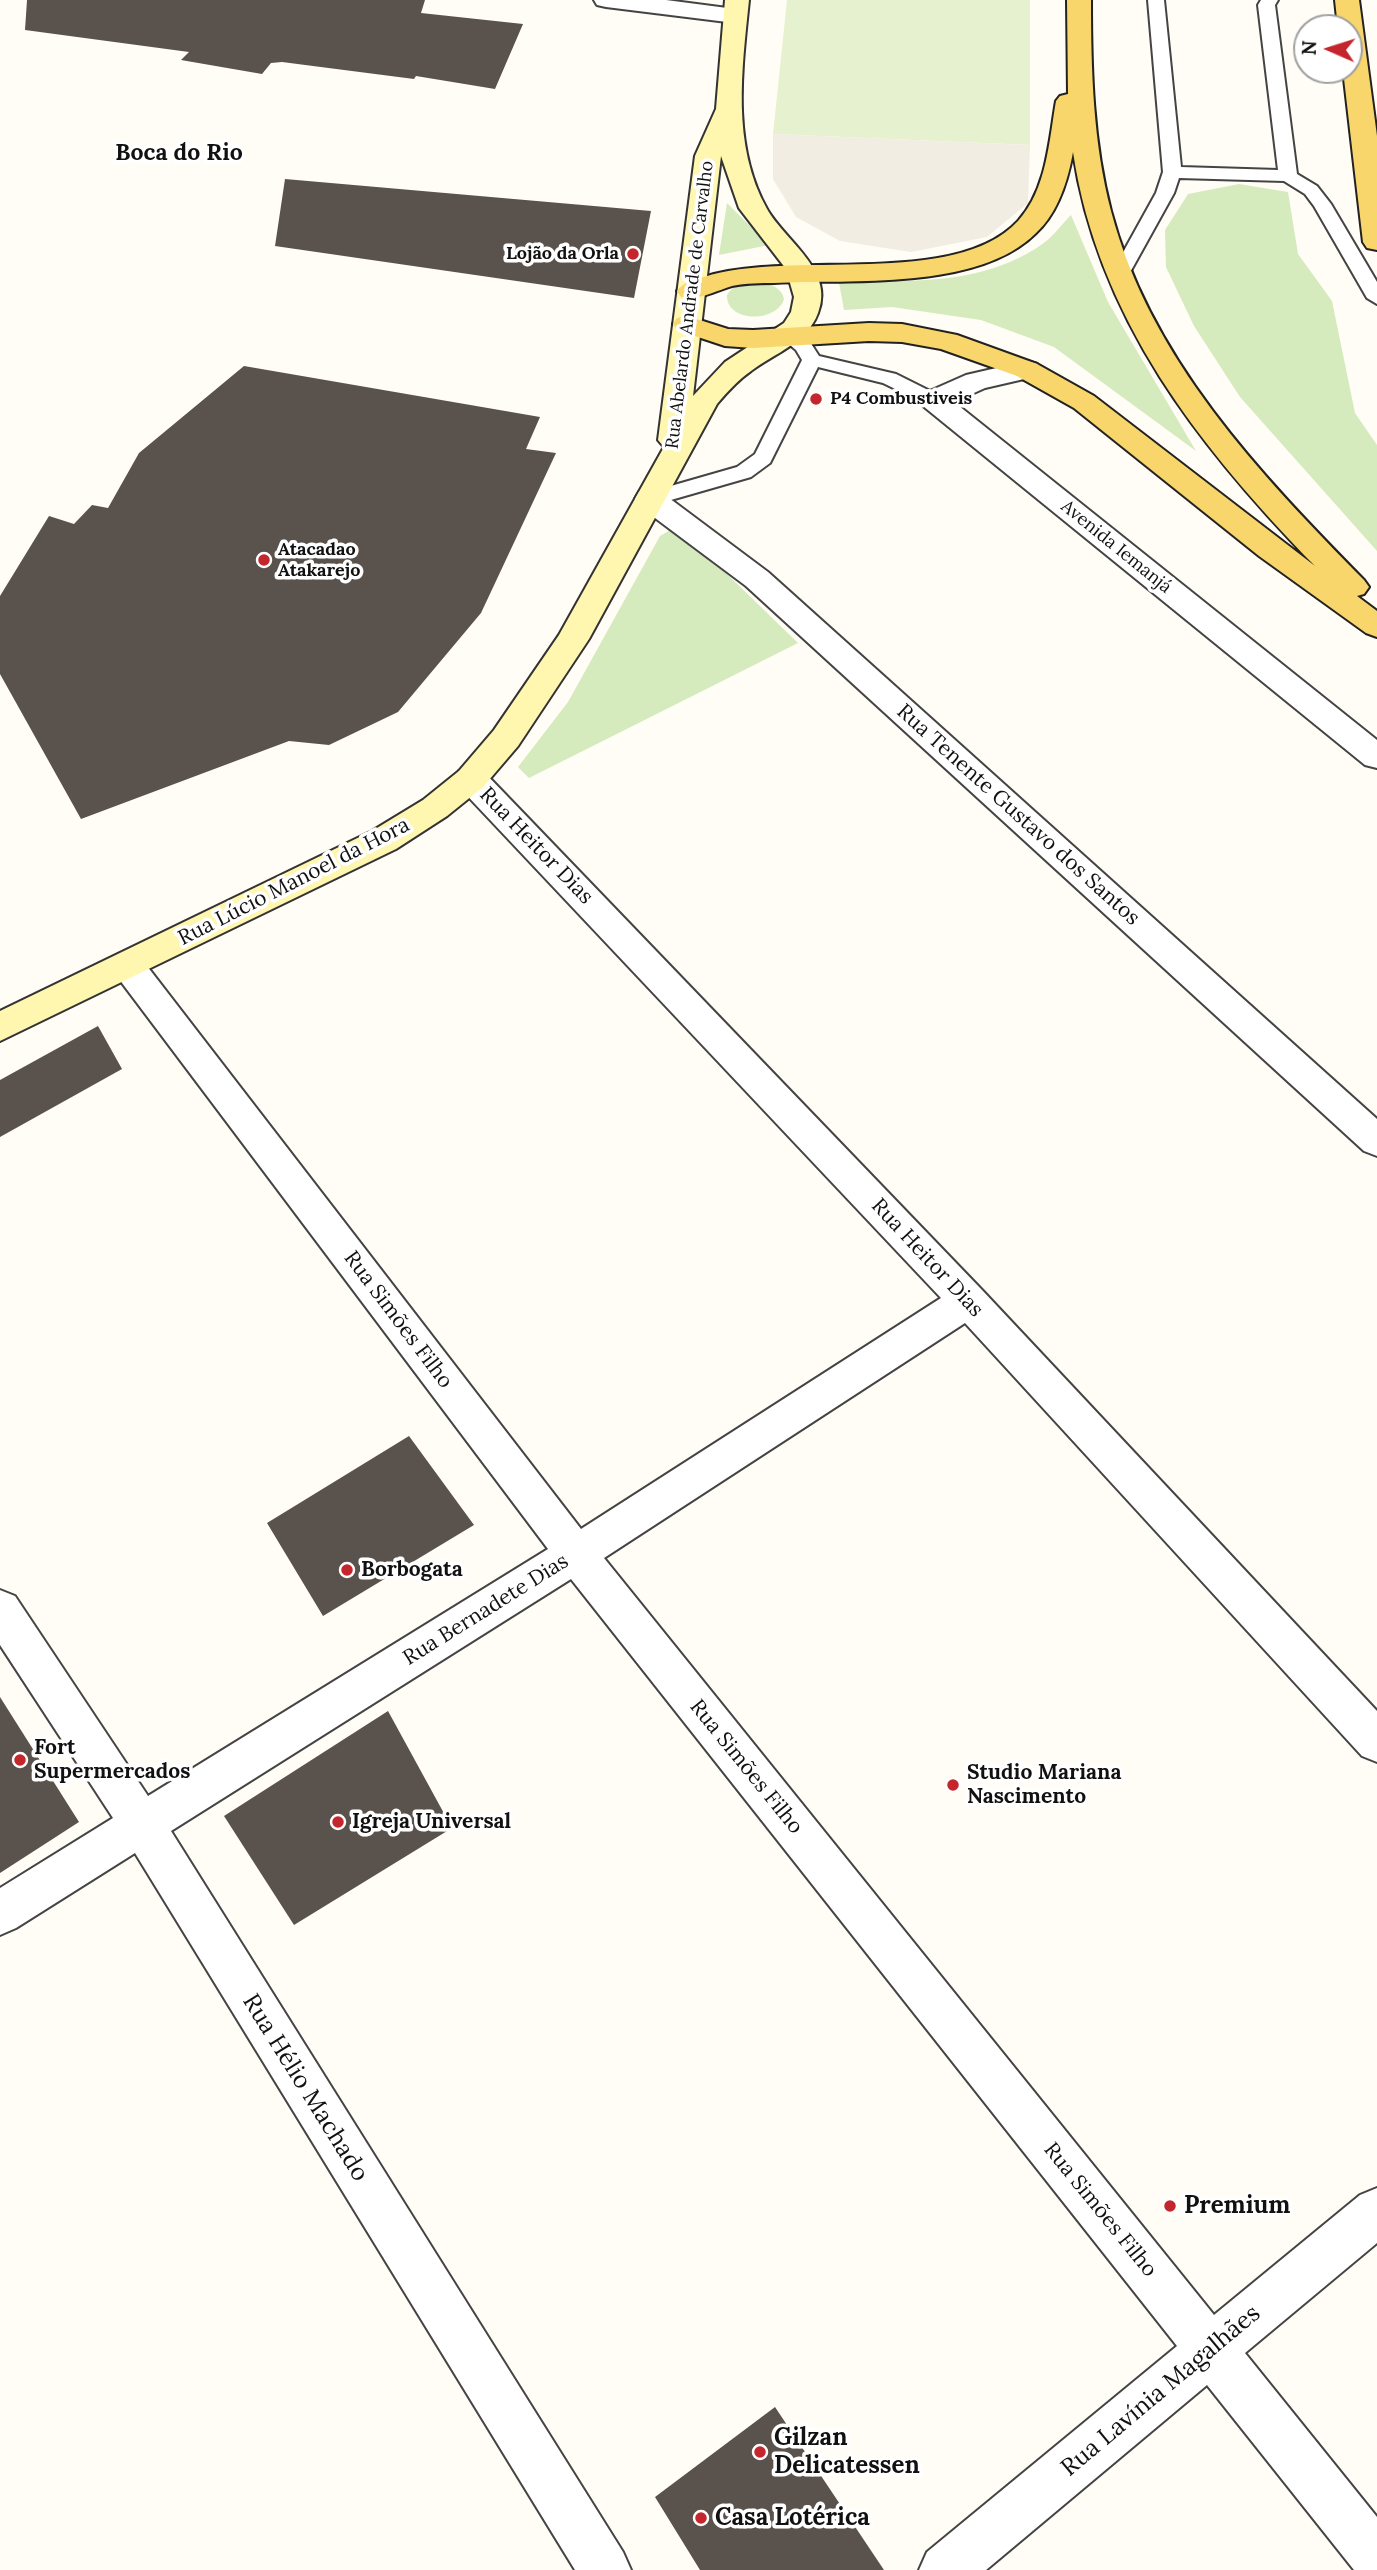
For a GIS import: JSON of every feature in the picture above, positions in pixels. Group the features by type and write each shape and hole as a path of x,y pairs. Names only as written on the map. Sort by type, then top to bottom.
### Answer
{"main road":[{"path":"1079,0 1078,51 1083,127 1093,186 1119,276 1161,355 1217,436 1283,516 1377,610"},
{"path":"1347,0 1377,242"},
{"path":"691,290 740,276 804,275 944,266 981,257 1013,239 1033,220 1048,197 1058,160 1078,51"},
{"path":"687,324 725,337 753,339 902,333 947,341 1027,370 1084,402 1270,549 1377,626"}],"street":[{"path":"606,0 736,8"},
{"name":"Rua Abelardo Andrade de Carvalho","path":"736,8 727,112 733,156 741,184 754,211 804,275"},
{"name":"Rua Abelardo Andrade de Carvalho","path":"670,459 708,156 727,112"},
{"path":"789,336 805,313 808,298 804,275"},
{"name":"Rua Abelardo Andrade de Carvalho","path":"650,499 704,401 721,379 768,345 789,336"},
{"path":"933,400 976,381 1027,370"},
{"name":"Avenida Iemanjá","path":"933,400 1377,757"},
{"name":"Rua Lúcio Manoel da Hora","path":"0,1027 384,840 435,808 471,779 506,738 573,639 650,499"},
{"name":"Rua Tenente Gustavo dos Santos","path":"650,499 757,579 1377,1141"},
{"name":"Rua Heitor Dias","path":"471,779 968,1301 1377,1742"},
{"name":"Rua Simões Filho","path":"128,967 576,1554 1377,2558"},
{"name":"Rua Bernadete Dias","path":"0,1913 576,1554 968,1301"},
{"name":"Rua Hélio Machado","path":"0,1609 141,1823 606,2570"},
{"name":"Rua Lavínia Magalhães","path":"945,2570 1377,2212"}],"lane":[{"path":"1119,276 1165,193 1172,172 1156,0"},
{"path":"1263,2 1287,176"},
{"path":"1172,172 1287,176 1311,190 1377,298"},
{"path":"789,336 803,346 811,360 889,378 933,400"},
{"path":"650,499 744,472 763,458 811,360"}],"green space":[{"path":"787,0 1030,0 1030,145 773,134"},
{"path":"1239,184 1288,192 1298,254 1332,301 1355,413 1377,445 1377,551 1240,397 1194,326 1166,267 1165,230 1188,194"},
{"path":"727,203 769,245 719,255"},
{"path":"1071,215 1108,302 1196,451 1054,347 981,320 892,307 844,310 838,277 890,281 969,275 1018,258 1041,245"},
{"path":"763,282 781,293 784,299 780,307 763,316 752,317 734,311 727,295 734,287"},
{"path":"672,529 694,542 798,643 529,778 518,767 568,702 660,536"}],"shaded area":[{"path":"773,134 1030,145 1028,203 987,237 911,252 840,241 796,217 773,179"}],"building":[{"path":"27,0 425,0 421,13 523,24 495,89 416,76 414,79 282,62 271,63 262,74 181,60 189,52 25,30"},
{"path":"285,179 651,211 634,298 275,246"},
{"name":"Atacadao Atakarejo","path":"244,366 540,417 526,449 556,453 481,613 398,712 329,745 289,741 81,819 0,674 0,596 49,516 74,524 92,505 108,508 139,453"},
{"path":"98,1026 122,1069 0,1137 0,1080"},
{"name":"Borbogata","path":"409,1436 474,1525 323,1616 267,1523"},
{"name":"Fort Supermercados","path":"0,1697 79,1822 0,1873"},
{"name":"Igreja Universal","path":"388,1711 452,1828 294,1925 224,1816"},
{"name":"Gilzan Delicatessen","path":"775,2407 884,2570 700,2570 655,2497"}],"place":[{"name":"Lojão da Orla","path":"633,254"},
{"name":"P4 Combustiveis","path":"816,399"},
{"name":"Atacadao Atakarejo","path":"264,560"},
{"name":"Borbogata","path":"347,1570"},
{"name":"Fort Supermercados","path":"20,1760"},
{"name":"Studio Mariana Nascimento","path":"953,1785"},
{"name":"Igreja Universal","path":"338,1822"},
{"name":"Premium","path":"1170,2206"},
{"name":"Gilzan Delicatessen","path":"760,2452"},
{"name":"Casa Lotérica","path":"701,2518"}],"district":[{"name":"Boca do Rio","path":"179,153"}]}
